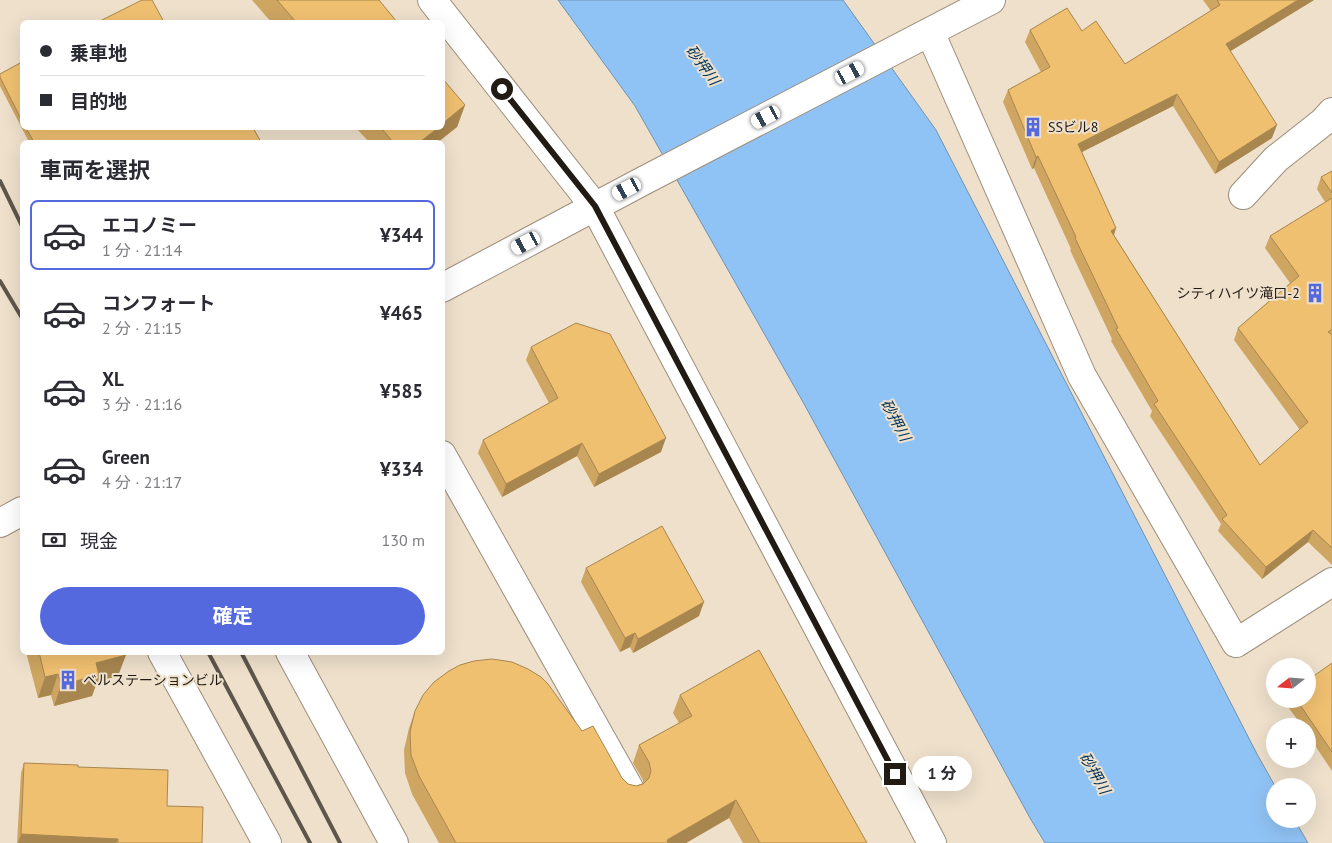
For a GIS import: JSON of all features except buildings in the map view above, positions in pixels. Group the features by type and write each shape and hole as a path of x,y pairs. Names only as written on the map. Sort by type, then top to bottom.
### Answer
{"street":[{"path":"432,0 595,206 932,843"},
{"path":"445,286 595,206 991,0"},
{"path":"930,32 1082,376 1236,643 1332,582"},
{"path":"1243,195 1276,159 1323,122 1332,112"},
{"path":"445,459 629,788"},
{"path":"0,523 20,512"},
{"path":"164,655 267,843"},
{"path":"292,655 394,843"}],"water":[{"name":"砂押川","path":"558,0 843,0 936,130 1270,778 1266,778 1266,828 1299,828 1308,843 1045,843 803,402 635,106"}],"railway":[{"path":"0,181 20,222"},
{"path":"0,281 20,315"},
{"path":"210,655 310,843"},
{"path":"243,655 340,843"}],"place":[{"name":"SSビル8","path":"1033,127"},
{"name":"シティハイツ滝口-2","path":"1315,293"},
{"name":"ベルステーションビル","path":"68,680"}],"route":[{"path":"502,89 595,206 895,774"}]}
